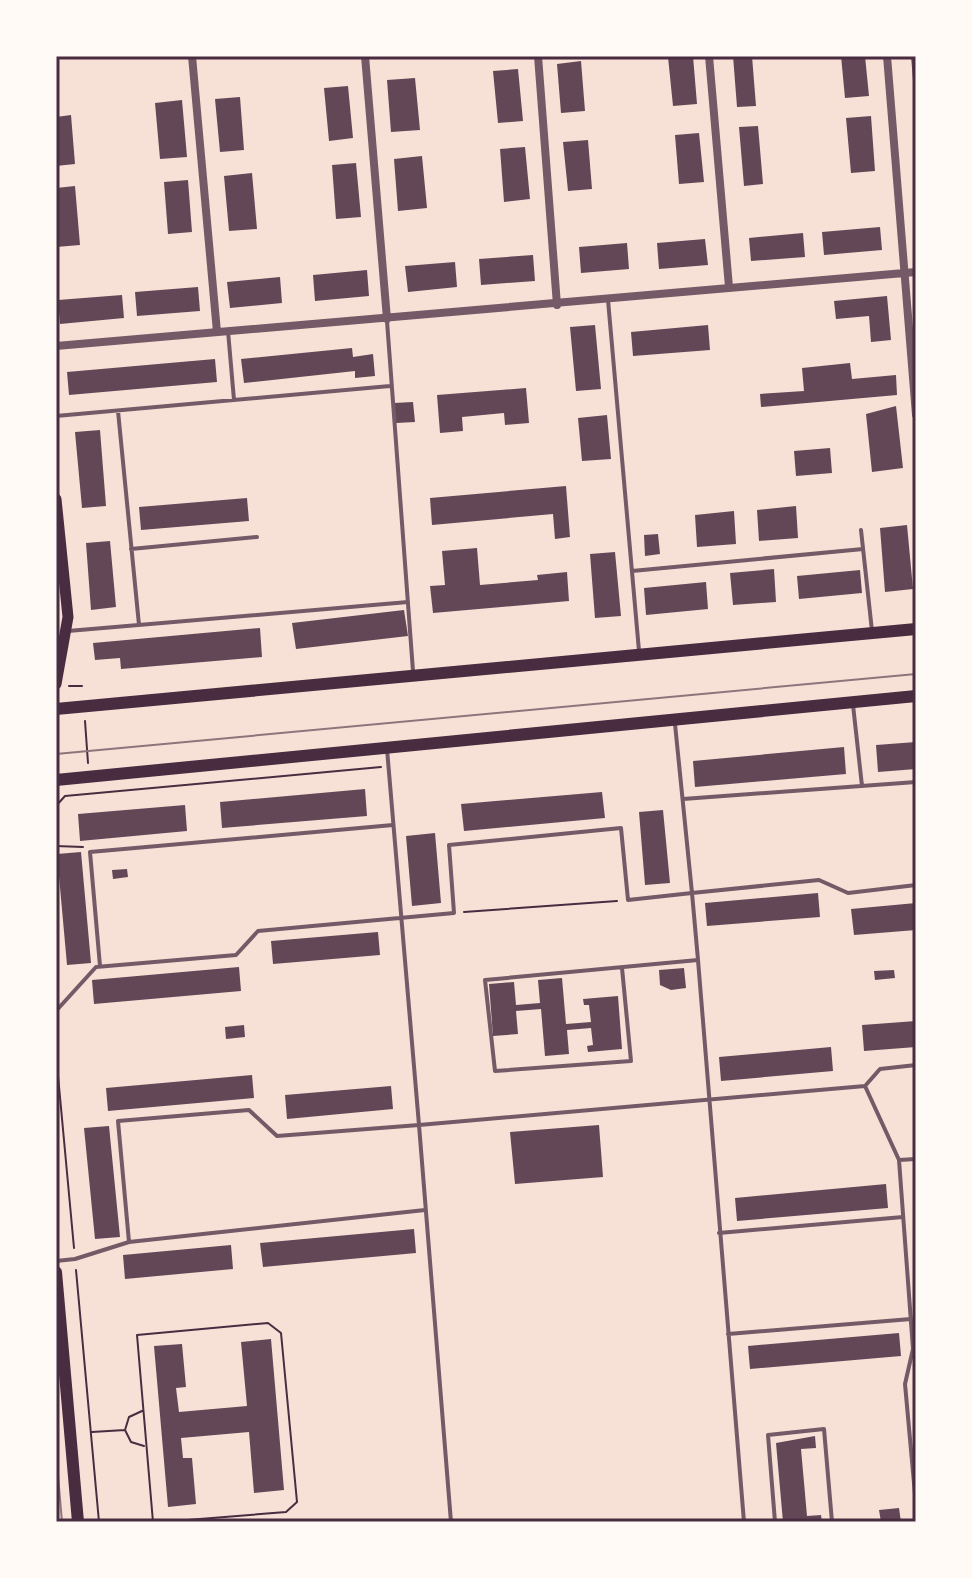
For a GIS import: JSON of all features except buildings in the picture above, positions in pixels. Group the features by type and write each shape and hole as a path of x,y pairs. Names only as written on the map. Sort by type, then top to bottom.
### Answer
{"main road":[{"path":"56,499 61,592 66,617 56,684"},
{"path":"56,709 916,629"},
{"path":"56,780 916,696"},
{"path":"56,1272 78,1522"}],"street":[{"path":"192,56 217,332"},
{"path":"365,56 387,319"},
{"path":"538,56 557,305"},
{"path":"709,56 729,287"},
{"path":"887,56 916,415"},
{"path":"56,346 916,272"}],"lane":[{"path":"608,300 639,654"},
{"path":"387,319 414,674"},
{"path":"228,331 234,400"},
{"path":"56,416 390,386"},
{"path":"118,411 139,625"},
{"path":"861,530 872,633"},
{"path":"131,549 257,537"},
{"path":"632,571 863,549"},
{"path":"63,639 139,625 408,602"},
{"path":"852,702 862,786"},
{"path":"675,720 744,1522"},
{"path":"386,747 451,1522"},
{"path":"683,799 916,782"},
{"path":"100,966 90,852 393,825"},
{"path":"56,1011 100,966 236,955 258,931 454,913 449,845 621,828 628,900 819,880 848,893 916,885"},
{"path":"622,968 631,1061 495,1071 485,980 698,960"},
{"path":"129,1242 118,1121 249,1110 277,1136 865,1086 880,1069 916,1065"},
{"path":"865,1086 899,1160 913,1349 905,1384 916,1505"},
{"path":"899,1160 916,1159"},
{"path":"56,1261 75,1259 129,1242 426,1210"},
{"path":"719,1233 903,1217"},
{"path":"907,1271 916,1270"},
{"path":"728,1334 911,1319"},
{"path":"909,1367 916,1366"},
{"path":"775,1522 768,1435 824,1429 832,1522"}],"path":[{"path":"85,717 88,764"},
{"path":"56,806 65,796 388,767"},
{"path":"56,846 81,846 90,852"},
{"path":"454,913 628,900"},
{"path":"56,1054 99,1522"},
{"path":"153,1522 137,1335 268,1323 281,1333 297,1502 294,1508 286,1512 162,1522"},
{"path":"143,1410 129,1417 125,1430 131,1442 146,1446"},
{"path":"91,1432 125,1430"}],"tram line":[{"path":"56,754 916,674"},
{"path":"56,1452 62,1522"}]}
